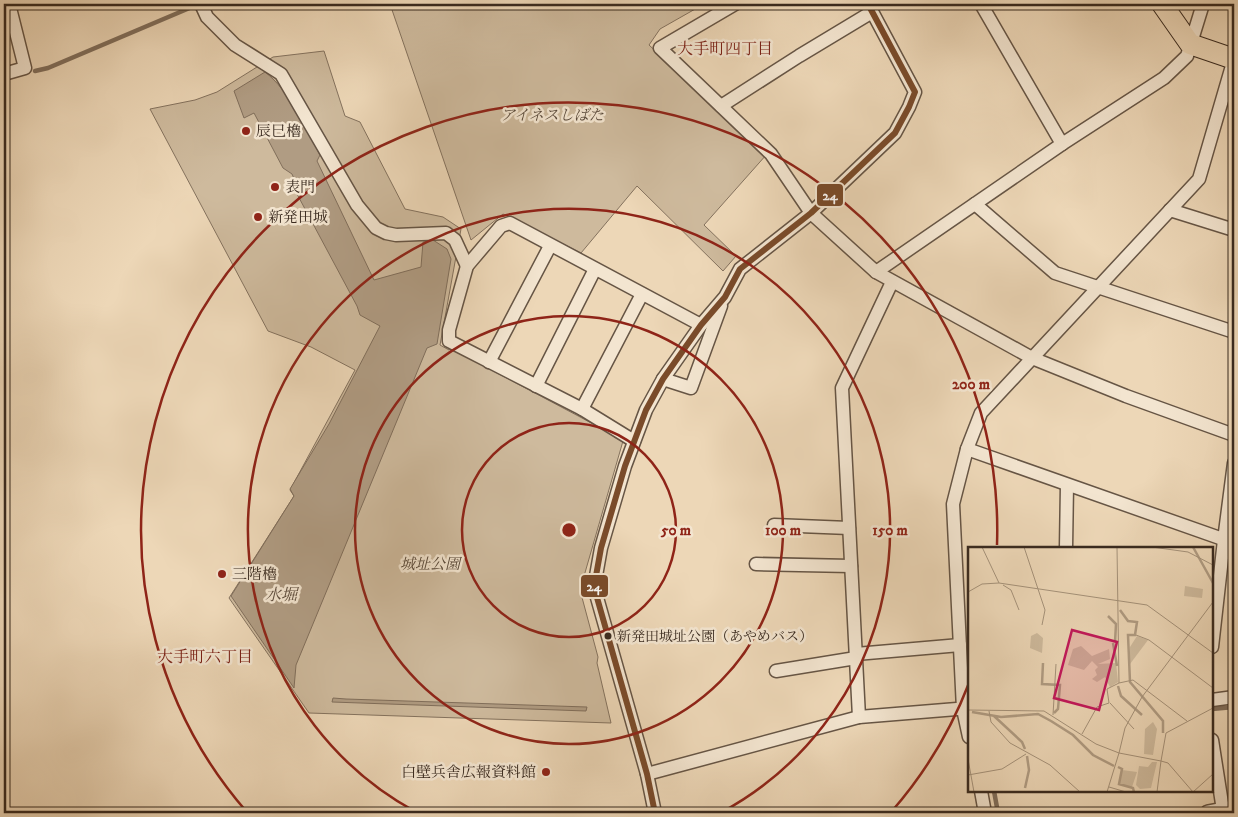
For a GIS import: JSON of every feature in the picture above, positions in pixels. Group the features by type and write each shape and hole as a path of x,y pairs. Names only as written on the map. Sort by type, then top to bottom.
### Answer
{"main road":[{"path":"1162,4 1190,44 1234,59"}],"street":[{"path":"4,74 25,68 9,4"},
{"path":"201,4 207,17 235,45 281,74 357,205 376,228 396,235 446,233 455,240 467,266"},
{"path":"736,4 660,48 771,154 811,213 876,272 1032,358 1126,396 1234,435"},
{"path":"981,4 1062,144"},
{"path":"876,272 1062,144 1164,78 1188,56 1202,4"},
{"path":"655,813 647,774 594,587 601,548 634,441 646,410 663,380 701,325 724,297 740,269 811,213 895,133 909,108 915,92 870,8 721,106"},
{"path":"968,727 960,645 953,504 967,449 981,414 1199,179 1234,59"},
{"path":"975,204 1056,273 1234,332"},
{"path":"1170,210 1234,230"},
{"path":"634,441 582,409 449,341 449,330 467,266 501,226 510,223 701,325"},
{"path":"489,362 550,246"},
{"path":"536,386 595,269"},
{"path":"859,717 842,388 892,282"},
{"path":"582,409 642,294"},
{"path":"663,380 691,388 724,297"},
{"path":"967,449 1229,541"},
{"path":"1213,641 1229,541 1234,463"},
{"path":"1066,547 1067,485"},
{"path":"774,525 849,528"},
{"path":"756,564 851,566"},
{"path":"776,671 856,656 960,645"},
{"path":"1213,700 1234,697"},
{"path":"647,774 859,717 966,708"},
{"path":"1213,747 1222,811"},
{"path":"981,792 986,813"}],"green space":[{"name":"アイネスしばた","path":"390,4 704,4 660,29 649,45 767,154 704,225 736,256 723,271 637,186 581,253 503,214 471,240"},
{"name":"城址公園","path":"324,51 345,116 360,122 405,209 443,217 461,229 440,345 449,350 450,348 623,441 580,590 598,657 597,663 611,723 309,713 229,598 294,496 290,490 355,370 311,347 268,331 150,109 195,100 217,92 273,57"}],"water":[{"name":"水堀","path":"265,72 282,89 303,122 320,155 317,161 374,280 421,267 423,242 433,240 447,249 451,259 437,344 427,348 296,665 294,688 231,596 294,496 290,489 329,424 380,326 360,315 357,306 294,191 295,181 292,174 283,168 254,113 244,118 234,91"},
{"path":"333,698 587,707 586,711 332,702"}],"waterway":[{"path":"35,71 48,68 199,4"},
{"path":"4,35 10,33"},
{"path":"1213,709 1234,707"},
{"path":"994,792 998,813"}],"transit line":[{"name":"24","path":"655,813 647,774 594,587 601,548 625,466 646,410 663,379 701,325 725,297 740,269 811,213 895,133 909,107 915,92 868,4"}],"place":[{"name":"辰巳櫓","path":"246,131"},
{"name":"表門","path":"275,187"},
{"name":"新発田城","path":"258,217"},
{"name":"三階櫓","path":"222,574"},
{"name":"新発田城址公園（あやめバス）","path":"608,636"},
{"name":"白壁兵舎広報資料館","path":"546,772"}],"district":[{"name":"大手町四丁目","path":"725,48"},
{"name":"大手町六丁目","path":"205,656"}]}
